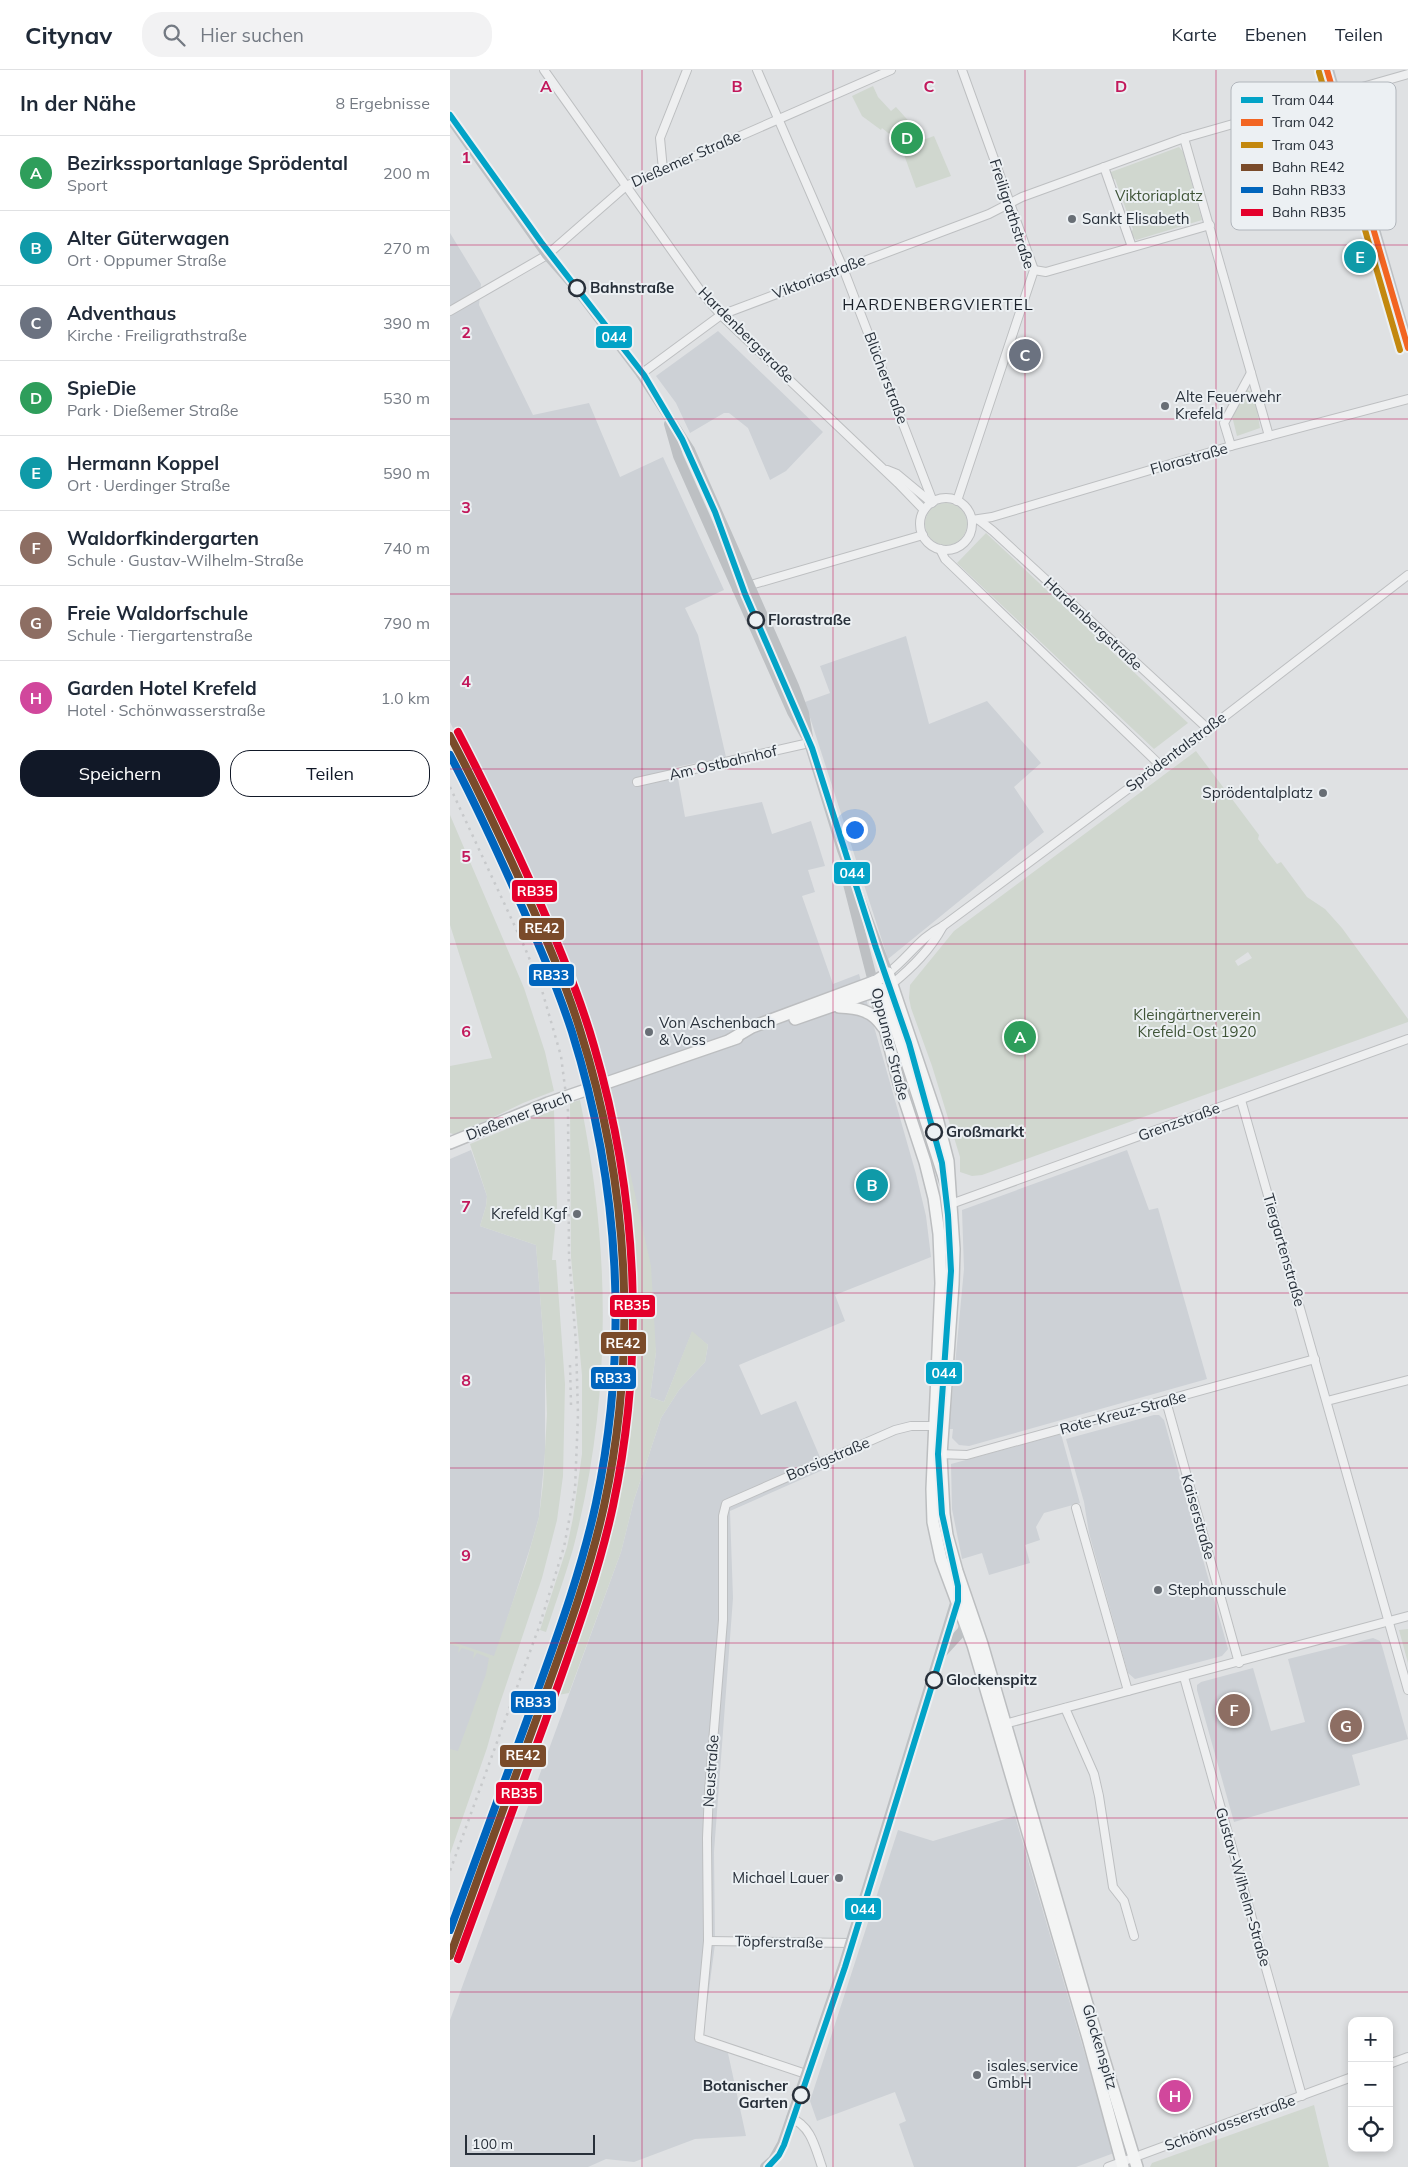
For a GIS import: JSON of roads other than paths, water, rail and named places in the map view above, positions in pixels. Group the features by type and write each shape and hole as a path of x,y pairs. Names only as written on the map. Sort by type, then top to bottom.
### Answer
{"main road":[{"path":"450,118 547,255"},
{"path":"1376,230 1408,343"},
{"name":"Oppumer Straße","path":"547,255 575,287 640,374 690,450 794,686 804,713 809,743 842,850 890,978 943,1138 947,1159 950,1199"},
{"name":"Oppumer Straße","path":"666,414 678,456 792,712 809,743"},
{"name":"Oppumer Straße","path":"842,850 847,885 908,1115 925,1162 936,1208"},
{"name":"Dießemer Bruch","path":"450,1143 548,1104 832,1006 890,978"},
{"path":"875,986 889,1007 950,1199"},
{"name":"Dießemer Bruch","path":"730,1040 752,1028 859,988 875,986"},
{"path":"832,1006 860,1008 872,1014 886,1033"},
{"name":"Glockenspitz","path":"950,1199 953,1284 936,1452 933,1522 941,1559 961,1598 1136,2162"},
{"name":"Glockenspitz","path":"936,1208 941,1267 934,1426 936,1452"},
{"path":"765,2167 777,2154 791,2118 851,1942 940,1656 961,1598"},
{"name":"Glockenspitz","path":"961,1598 966,1624 1001,1725 1122,2165"},
{"path":"940,1656 966,1624"}],"street":[{"name":"Hardenbergstraße","path":"544,70 702,292 722,315 924,510"},
{"path":"663,170 660,138 687,70"},
{"name":"Blücherstraße","path":"757,70 843,268 932,502"},
{"name":"Dießemer Straße","path":"450,311 547,255 626,186 891,70"},
{"name":"Freiligrathstraße","path":"957,501 1034,270 962,70"},
{"path":"1381,82 1408,74"},
{"path":"1010,204 1184,138 1231,125"},
{"path":"1184,138 1269,436"},
{"path":"1104,168 1132,247"},
{"name":"Viktoriastraße","path":"640,374 722,315 989,214 1010,204"},
{"path":"1034,270 1046,272 1210,225"},
{"path":"1231,446 1224,423 1251,373"},
{"name":"Florastraße","path":"975,520 1231,446 1408,399"},
{"name":"Hardenbergstraße","path":"883,469 897,474 932,502"},
{"path":"957,501 949,498 932,502 924,510 920,523 923,535 927,541 940,549 948,550 964,543 975,520"},
{"name":"Hardenbergstraße","path":"957,501 975,520 993,531 1207,728"},
{"path":"736,589 923,535"},
{"path":"940,549 945,559 1160,765"},
{"name":"Sprödentalstraße","path":"890,978 900,964 928,934 942,926 1160,765 1408,575"},
{"name":"Am Ostbahnhof","path":"637,782 809,743"},
{"name":"Sprödentalstraße","path":"890,978 916,963 934,942 942,926"},
{"name":"Grenzstraße","path":"950,1199 1241,1100 1408,1039"},
{"name":"Tiergartenstraße","path":"1241,1100 1408,1690"},
{"name":"Rote-Kreuz-Straße","path":"936,1452 966,1455 1166,1401 1315,1358"},
{"path":"1327,1401 1408,1380"},
{"name":"Kaiserstraße","path":"1166,1401 1238,1663"},
{"name":"Borsigstraße","path":"726,1504 895,1430 911,1426 934,1426"},
{"name":"Neustraße","path":"726,1504 723,1516 723,1620 708,1808 708,1941 699,2038 806,2074"},
{"path":"1076,1508 1128,1691"},
{"path":"1001,1725 1408,1616"},
{"name":"Gustav-Wilhelm-Straße","path":"1184,1677 1302,2096"},
{"path":"1065,1708 1094,1774 1114,1887 1124,1902 1134,1936"},
{"name":"Töpferstraße","path":"708,1941 851,1942"},
{"path":"1393,2063 1408,2057"},
{"name":"Schönwasserstraße","path":"1108,2167 1136,2162 1348,2079"},
{"path":"791,2118 805,2126 809,2132 822,2167"}],"railway":[{"path":"450,787 525,948 541,987 561,1056 568,1111 569,1257 576,1343 578,1415 575,1489 564,1547 539,1627 450,1871"},
{"path":"570,1365 571,1405"}],"tram line":[{"name":"042","path":"1327,70 1330,82"},
{"name":"043","path":"1319,72 1322,82"},
{"name":"044","path":"450,115 541,242 644,375 682,439 715,512 745,594 812,748 876,948 909,1043 942,1163 948,1215 951,1271 938,1454 942,1514 958,1586 958,1601 845,1967 784,2145 779,2155 768,2167"},
{"name":"043","path":"1365,230 1400,350"},
{"name":"042","path":"1374,230 1408,348"}],"rail line":[{"name":"RB35","path":"458,732 505,826 549,923 566,963 588,1025 609,1103 620,1160 628,1218 632,1275 633,1333 630,1391 623,1448 607,1534 564,1669 458,1959"},
{"name":"RE42","path":"450,736 488,811 539,922 561,975 580,1030 596,1088 609,1147 618,1207 623,1266 624,1327 621,1387 615,1446 598,1533 555,1667 450,1956"},
{"name":"RB33","path":"450,755 530,924 572,1032 601,1148 609,1207 616,1325 613,1385 606,1444 596,1503 583,1555 549,1658 450,1930"}],"place":[{"name":"SpieDie","path":"907,138"},
{"name":"Sankt Elisabeth","path":"1072,219"},
{"name":"Hermann Koppel","path":"1360,257"},
{"name":"Bahnstraße","path":"577,288"},
{"name":"Adventhaus","path":"1025,355"},
{"name":"Alte Feuerwehr Krefeld","path":"1165,406"},
{"name":"Florastraße","path":"756,620"},
{"name":"Sprödentalplatz","path":"1323,793"},
{"name":"Von Aschenbach & Voss","path":"649,1032"},
{"name":"Bezirkssportanlage Sprödental","path":"1020,1037"},
{"name":"Großmarkt","path":"934,1132"},
{"name":"Alter Güterwagen","path":"872,1185"},
{"name":"Krefeld Kgf","path":"577,1214"},
{"name":"Stephanusschule","path":"1158,1590"},
{"name":"Glockenspitz","path":"934,1680"},
{"name":"Waldorfkindergarten","path":"1234,1710"},
{"name":"Freie Waldorfschule","path":"1346,1726"},
{"name":"Michael Lauer","path":"839,1878"},
{"name":"isales.service GmbH","path":"977,2075"},
{"name":"Botanischer Garten","path":"801,2095"},
{"name":"Garden Hotel Krefeld","path":"1175,2096"}],"district":[{"name":"HARDENBERGVIERTEL","path":"938,304"}],"park label":[{"name":"Viktoriaplatz","path":"1159,196"},
{"name":"Kleingärtnerverein Krefeld-Ost 1920","path":"1197,1024"}]}
